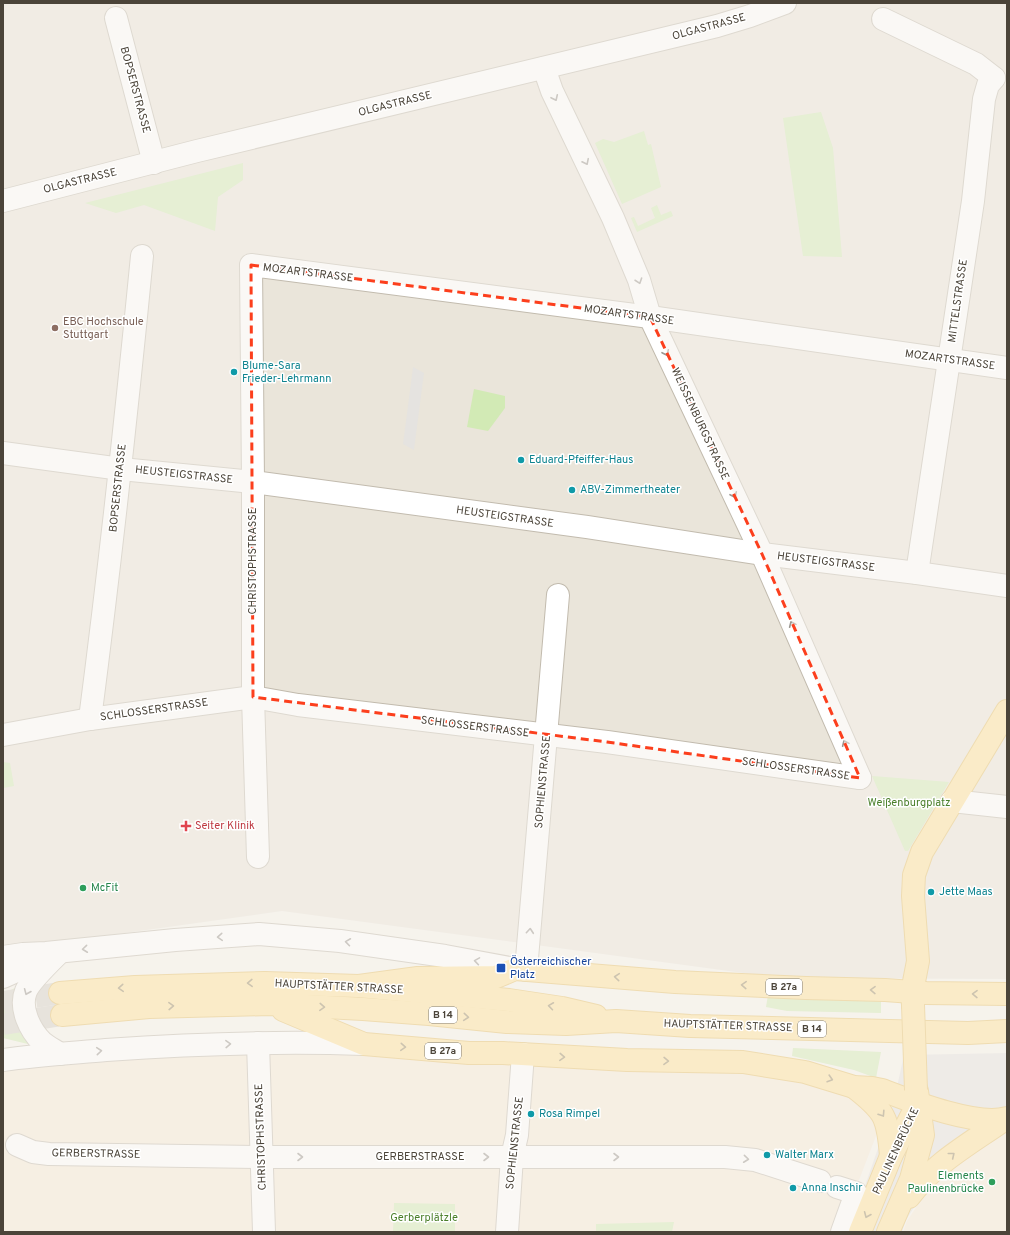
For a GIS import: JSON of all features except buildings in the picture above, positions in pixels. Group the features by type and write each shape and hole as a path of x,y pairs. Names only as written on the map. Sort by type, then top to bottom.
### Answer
{"main road":[{"path":"913,999 918,961 913,896 914,875 922,852 1007,711"},
{"path":"918,961 929,977 947,994"},
{"name":"B 27a","path":"359,986 418,978 496,977 521,969 675,982 885,990 913,999 947,994 1006,995"},
{"name":"HAUPTSTÄTTER STRASSE","path":"60,993 135,987 265,983 359,986 517,1001 562,1008 616,1021"},
{"name":"B 27a","path":"913,999 917,1096"},
{"name":"B 27a","path":"269,1004 364,1044 469,1053 523,1054 627,1060 743,1062 805,1072 854,1087 877,1106 885,1119 889,1132 888,1164"},
{"name":"HAUPTSTÄTTER STRASSE","path":"62,1015 149,1007 269,1004 370,1009 506,1022 566,1024 616,1021 690,1026 968,1033 1007,1031"},
{"path":"854,1087 872,1088 917,1096 952,1114 977,1118 1006,1118"},
{"name":"PAULINENBRÜCKE","path":"860,1232 917,1096"},
{"name":"PAULINENBRÜCKE","path":"916,1180 923,1135 917,1096"},
{"name":"B 27a","path":"888,1232 916,1180 1006,1118"}],"street":[{"name":"OLGASTRASSE","path":"3,201 718,26 785,3"},
{"name":"BOPSERSTRASSE","path":"116,18 154,163"},
{"path":"883,19 1000,77"},
{"name":"WEISSENBURGSTRASSE","path":"544,68 552,91 622,239 639,280 650,317 762,554 860,778"},
{"name":"MITTELSTRASSE","path":"917,573 950,360 984,99 988,85 1000,77"},
{"name":"BOPSERSTRASSE","path":"90,719 106,598 142,256"},
{"name":"MOZARTSTRASSE","path":"251,265 650,317 1007,368"},
{"name":"CHRISTOPHSTRASSE","path":"251,265 253,697 258,857"},
{"name":"HEUSTEIGSTRASSE","path":"3,453 120,469 253,482 587,527 762,554 917,573 1007,586"},
{"name":"SOPHIENSTRASSE","path":"521,969 547,736 558,595"},
{"name":"SCHLOSSERSTRASSE","path":"3,735 90,719 253,697 298,705 607,742 860,778"},
{"path":"952,801 998,806"},
{"path":"3,957 175,940 259,934 347,942 459,958 521,969"},
{"path":"3,977 60,952"},
{"path":"60,952 26,991 24,1005 26,1018 32,1029 42,1041 60,1054"},
{"path":"3,1060 166,1046 258,1042 364,1044"},
{"name":"CHRISTOPHSTRASSE","path":"258,1042 264,1232"},
{"path":"3,1047 29,1058"},
{"name":"SOPHIENSTRASSE","path":"507,1232 512,1157 517,1135 523,1054"},
{"name":"GERBERSTRASSE","path":"17,1145 33,1152 48,1154 261,1157 725,1157 755,1160 838,1187 842,1232"}],"highlighted area":[{"path":"251,265 650,317 762,554 860,778 607,742 253,697"}],"shaded area":[{"path":"3,3 1007,3 1007,979 781,978 282,911 3,950"},
{"path":"413,367 424,373 414,450 403,444"},
{"path":"325,1053 742,1070 891,1097 839,1232 3,1232 3,1069 66,1060 206,1054"},
{"path":"1007,1053 1007,1132 974,1148 925,1190 906,1220 902,1232 849,1232 893,1105 904,1055"},
{"path":"1007,1132 1007,1232 903,1232 907,1221 927,1191 974,1149"}],"green space":[{"path":"821,112 833,148 842,257 803,256 783,118"},
{"path":"644,131 648,145 651,144 661,187 622,204 595,143 603,139 614,142"},
{"path":"243,163 243,180 218,197 215,231 144,205 116,213 85,203"},
{"path":"657,205 661,215 671,211 673,216 637,232 631,218 634,217 638,226 655,218 651,208"},
{"path":"474,389 505,396 505,408 488,431 467,427"},
{"path":"3,762 10,763 14,786 3,788"},
{"name":"Weißenburgplatz","path":"872,776 949,782 908,851 905,851"},
{"path":"18,986 32,1045 3,1038 3,995"},
{"path":"768,995 881,999 881,1013 787,1011 766,1007"},
{"path":"793,1048 881,1052 876,1078 854,1070 792,1056"},
{"name":"Gerberplätzle","path":"394,1203 455,1204 455,1232 393,1232"},
{"path":"674,1222 672,1232 596,1232 596,1224"}],"tunnel":[{"path":"3,1002 60,993"},
{"path":"3,1024 62,1015"}],"place":[{"name":"EBC Hochschule Stuttgart","path":"55,328"},
{"name":"Blume-Sara Frieder-Lehrmann","path":"234,372"},
{"name":"Eduard-Pfeiffer-Haus","path":"521,460"},
{"name":"ABV-Zimmertheater","path":"572,490"},
{"name":"Seiter Klinik","path":"186,826"},
{"name":"McFit","path":"83,888"},
{"name":"Jette Maas","path":"931,892"},
{"name":"Österreichischer Platz","path":"501,968"},
{"name":"Rosa Rimpel","path":"531,1114"},
{"name":"Walter Marx","path":"767,1155"},
{"name":"Elements Paulinenbrücke","path":"992,1182"},
{"name":"Anna Inschir","path":"793,1188"}]}
